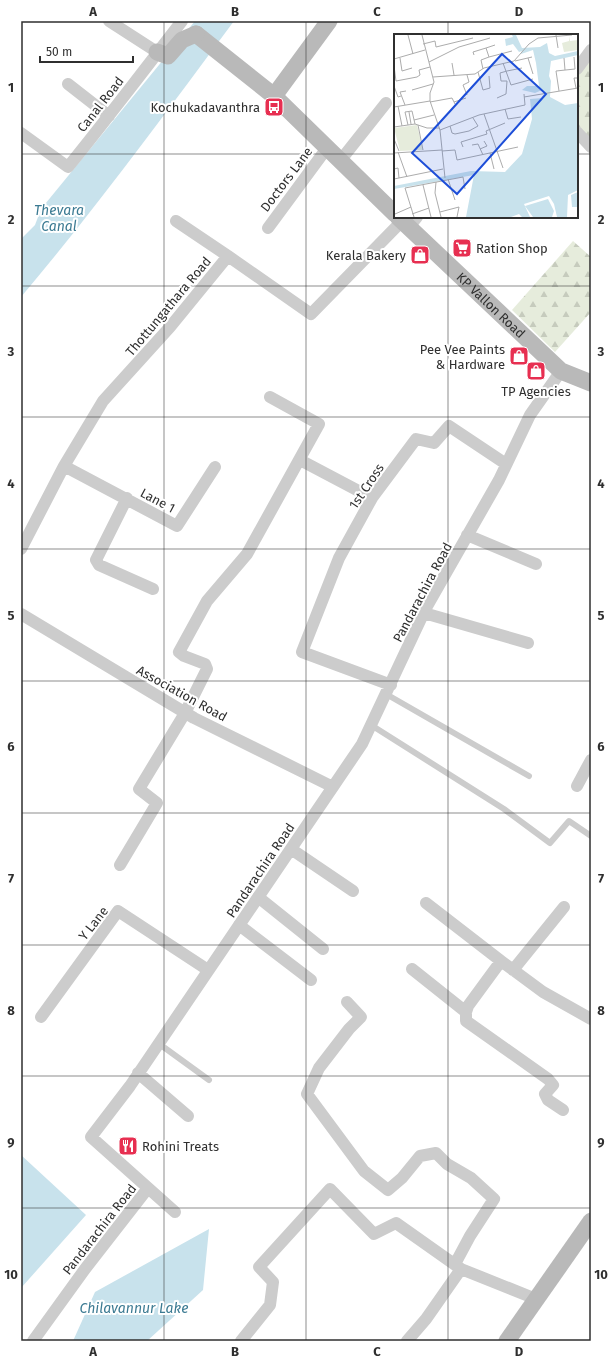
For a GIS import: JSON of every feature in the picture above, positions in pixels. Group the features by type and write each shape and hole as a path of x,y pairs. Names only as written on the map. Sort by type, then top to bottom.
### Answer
{"street":[{"path":"109,21 157,52 168,56 182,40 198,27"},
{"name":"Canal Road","path":"21,133 68,166 110,116 182,21"},
{"path":"274,96 329,21"},
{"name":"KP Vallon Road","path":"198,27 224,55 274,96 340,161 394,210"},
{"path":"578,67 591,50"},
{"path":"68,84 110,116"},
{"path":"340,161 386,103"},
{"path":"578,133 591,147"},
{"name":"Doctors Lane","path":"268,228 327,148"},
{"name":"KP Vallon Road","path":"404,219 561,371 587,377"},
{"name":"Thottungathara Road","path":"22,543 64,466 103,401 170,327 228,256 311,314 404,219"},
{"path":"176,221 228,256"},
{"name":"Pandarachira Road","path":"33,1341 85,1269 148,1188 91,1137 158,1044 362,744 424,613 506,464 530,415 561,371"},
{"path":"120,865 157,803 140,789 185,713 207,669 204,664 184,656 179,652 207,601 247,554 319,424 270,397"},
{"name":"1st Cross","path":"388,689 302,652 339,558 372,498 416,439 434,443 449,426 506,464"},
{"path":"300,460 372,498"},
{"name":"Lane 1","path":"64,466 127,498 177,526 215,468"},
{"path":"127,498 96,560 98,565 154,589"},
{"path":"467,536 536,564"},
{"path":"424,613 528,643"},
{"name":"Association Road","path":"21,614 185,713 334,787"},
{"path":"577,786 591,760"},
{"path":"291,849 353,891"},
{"path":"258,897 323,949"},
{"path":"426,903 543,992 591,1019"},
{"path":"513,970 564,907"},
{"name":"Y Lane","path":"41,1017 118,911 208,970"},
{"path":"239,925 311,980"},
{"path":"501,961 468,1006 466,1021 548,1079 552,1085 545,1094 548,1100 563,1110"},
{"path":"412,969 466,1012"},
{"path":"347,1002 361,1017 349,1029 319,1068 307,1094 364,1171 388,1190 402,1178 420,1156 436,1153 447,1164 471,1178 494,1199 470,1236 458,1266 426,1319 407,1341"},
{"path":"138,1073 188,1116"},
{"path":"148,1188 175,1212"},
{"path":"241,1341 270,1305 272,1282 259,1267 330,1190 374,1234 396,1223 458,1266 536,1299"},
{"path":"507,1341 591,1221"}],"lane":[{"path":"388,689 530,776"},
{"path":"371,725 504,809 550,844 569,821 591,836"},
{"path":"158,1044 208,1080"}],"green space":[{"path":"591,58 591,139 578,126 578,74"},
{"path":"573,241 591,257 591,312 555,352 512,310"}],"water":[{"name":"Thevara Canal","path":"195,21 234,21 103,195 21,297 21,239 35,225 41,209"},
{"path":"21,1155 86,1215 21,1288"},
{"name":"Chilavannur Lake","path":"209,1229 203,1290 147,1341 73,1341 95,1292"}],"place":[{"name":"Kochukadavanthra","path":"274,107"},
{"name":"Ration Shop","path":"462,248"},
{"name":"Kerala Bakery","path":"420,255"},
{"name":"Pee Vee Paints & Hardware","path":"519,356"},
{"name":"TP Agencies","path":"536,371"},
{"name":"Rohini Treats","path":"128,1146"}]}
